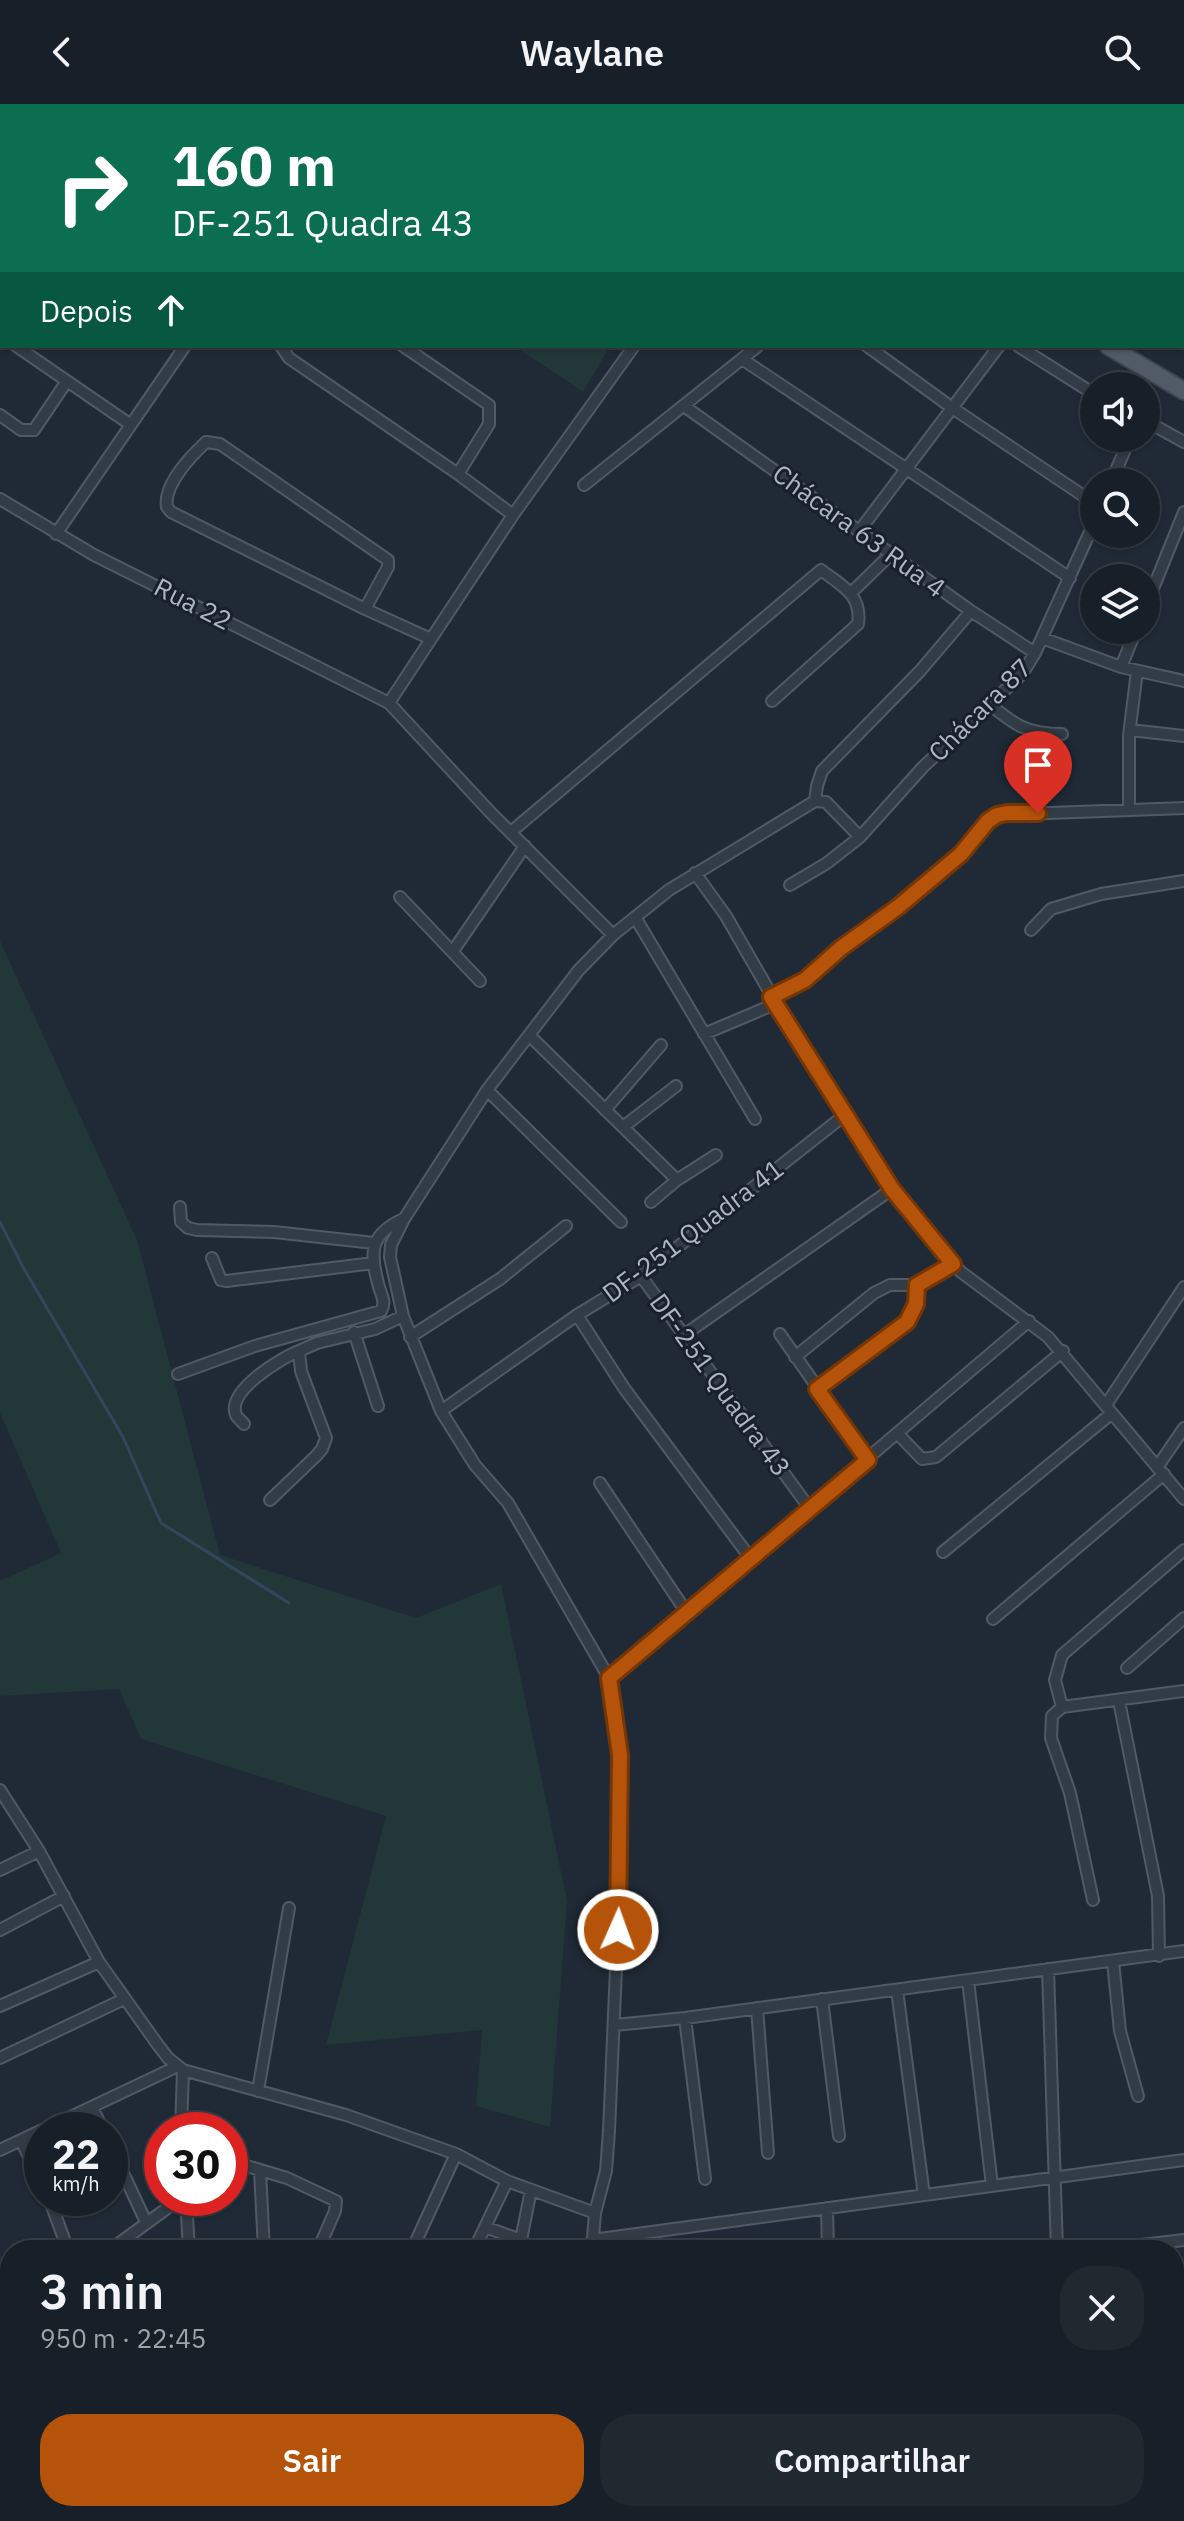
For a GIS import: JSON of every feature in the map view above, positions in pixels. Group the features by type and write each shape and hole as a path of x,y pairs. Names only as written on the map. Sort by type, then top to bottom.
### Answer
{"main road":[{"path":"1111,348 1184,391"}],"street":[{"path":"359,104 378,104"},
{"path":"19,348 131,425"},
{"path":"56,534 184,348"},
{"path":"282,348 289,358 513,515"},
{"path":"406,348 489,405 489,424 458,474"},
{"path":"389,703 513,515 633,348"},
{"path":"584,485 756,348"},
{"path":"870,348 1080,494"},
{"path":"860,530 997,348"},
{"path":"1021,348 1080,385"},
{"path":"742,359 1070,578"},
{"path":"0,415 21,430 34,430 67,381"},
{"name":"Chácara 63 Rua 4","path":"684,406 971,611 1035,653"},
{"path":"1160,429 1184,442"},
{"path":"365,609 388,567 388,560 380,552 220,444 206,442 196,452 167,492 167,507 171,512 365,609 431,639"},
{"name":"Rua 22","path":"0,499 56,534 389,703 613,935"},
{"path":"1160,571 1184,512"},
{"name":"Chácara 87","path":"790,885 827,863 860,837 923,767 1022,674 1035,653 1083,548"},
{"path":"851,593 892,553"},
{"path":"511,832 821,570 851,593 860,610 858,624 772,701"},
{"path":"815,801 822,771 920,671 971,611"},
{"path":"1042,638 1121,667 1184,681"},
{"path":"1121,667 1130,644"},
{"path":"1129,810 1130,730 1137,671"},
{"path":"988,703 1018,727 1038,734 1062,734"},
{"path":"1130,730 1184,736"},
{"path":"592,2240 595,2213 606,2171 615,2025 620,1755 609,1678 508,1503 475,1465 441,1411 403,1316 390,1257 391,1245 404,1219 487,1090 557,996 613,935 695,873 815,801 826,802 860,837"},
{"path":"704,1034 773,1000 805,980 961,854 981,827 997,815 1184,808"},
{"path":"453,951 525,846"},
{"path":"695,873 732,926 773,1000 892,1189 953,1264 1029,1321 1063,1351 1184,1499"},
{"path":"1031,930 1051,909 1101,894 1184,881"},
{"path":"400,897 480,981"},
{"name":"DF-251 Quadra 41","path":"635,917 755,1119"},
{"path":"530,1036 677,1180"},
{"path":"605,1110 661,1045"},
{"path":"623,1127 676,1086"},
{"path":"487,1090 621,1222"},
{"name":"DF-251 Quadra 41","path":"441,1411 577,1315 641,1276 846,1114"},
{"name":"DF-251 Quadra 41","path":"651,1202 677,1180 716,1155"},
{"path":"684,1335 892,1189"},
{"path":"180,1207 181,1222 197,1230 274,1232 374,1243"},
{"path":"178,1374 255,1346 381,1311 384,1301 374,1263 374,1243 383,1231 404,1219"},
{"path":"410,1337 500,1279 566,1226"},
{"path":"212,1258 217,1274 226,1281 374,1263"},
{"path":"795,1357 874,1293 890,1285 917,1285 953,1264"},
{"name":"DF-251 Quadra 43","path":"641,1276 810,1509"},
{"path":"817,1389 907,1322 916,1304 917,1285"},
{"path":"943,1552 1109,1409 1184,1287"},
{"path":"577,1315 624,1388 751,1559"},
{"path":"244,1424 236,1414 235,1403 239,1393 281,1358 354,1332 375,1329 403,1316"},
{"path":"609,1678 1029,1321"},
{"path":"354,1332 378,1406"},
{"path":"780,1334 868,1460"},
{"path":"270,1500 316,1456 326,1438 301,1371 299,1351"},
{"path":"898,1434 917,1455 928,1459 936,1457 1063,1351"},
{"path":"993,1619 1161,1470 1184,1428"},
{"path":"600,1483 687,1613"},
{"path":"1062,1707 1055,1680 1062,1655 1184,1550"},
{"path":"1127,1668 1184,1618"},
{"path":"1093,1900 1087,1883 1073,1804 1051,1738 1052,1716 1062,1707 1184,1691"},
{"path":"1119,1701 1158,1896 1159,1956"},
{"path":"0,1790 39,1851 99,1962 163,2051 181,2068 346,2115 456,2154 507,2181 595,2213"},
{"path":"0,1870 39,1851"},
{"path":"0,1930 64,1896"},
{"path":"258,2091 289,1908"},
{"path":"615,2025 1184,1952"},
{"path":"1113,1961 1120,2031 1138,2096"},
{"path":"0,2006 99,1962"},
{"path":"1048,1969 1057,2240"},
{"path":"968,1980 992,2186"},
{"path":"897,1990 924,2195"},
{"path":"0,2058 124,1999"},
{"path":"822,1999 839,2136"},
{"path":"757,2008 768,2153"},
{"path":"685,2018 705,2179"},
{"path":"81,2112 181,2068"},
{"path":"181,2068 181,2112"},
{"path":"92,2107 94,2112"},
{"path":"0,2150 24,2139"},
{"path":"21,2140 24,2146"},
{"path":"417,2240 456,2154"},
{"path":"624,2240 827,2208 1184,2160"},
{"path":"248,2166 301,2184 336,2201 322,2240"},
{"path":"260,2170 264,2240"},
{"path":"479,2240 507,2181"},
{"path":"128,2184 146,2222"},
{"path":"521,2240 531,2190"},
{"path":"827,2208 828,2240"},
{"path":"56,2216 64,2240"},
{"path":"123,2240 156,2216"},
{"path":"186,2216 188,2240"},
{"path":"485,2227 510,2240"}],"green space":[{"path":"517,348 609,348 583,392"},
{"path":"0,941 137,1240 220,1555 416,1618 501,1584 567,1901 550,2127 476,2106 482,2030 326,2045 386,1816 141,1739 119,1689 0,1696 0,1581 61,1553 0,1413"}],"waterway":[{"path":"0,1222 24,1269 123,1437 161,1523 289,1603"}],"route":[{"path":"618,1930 620,1755 609,1678 868,1460 817,1389 907,1322 914,1312 917,1285 953,1264 892,1189 771,997 805,980 841,948 898,907 961,854 988,821 1007,813 1038,813"}]}
